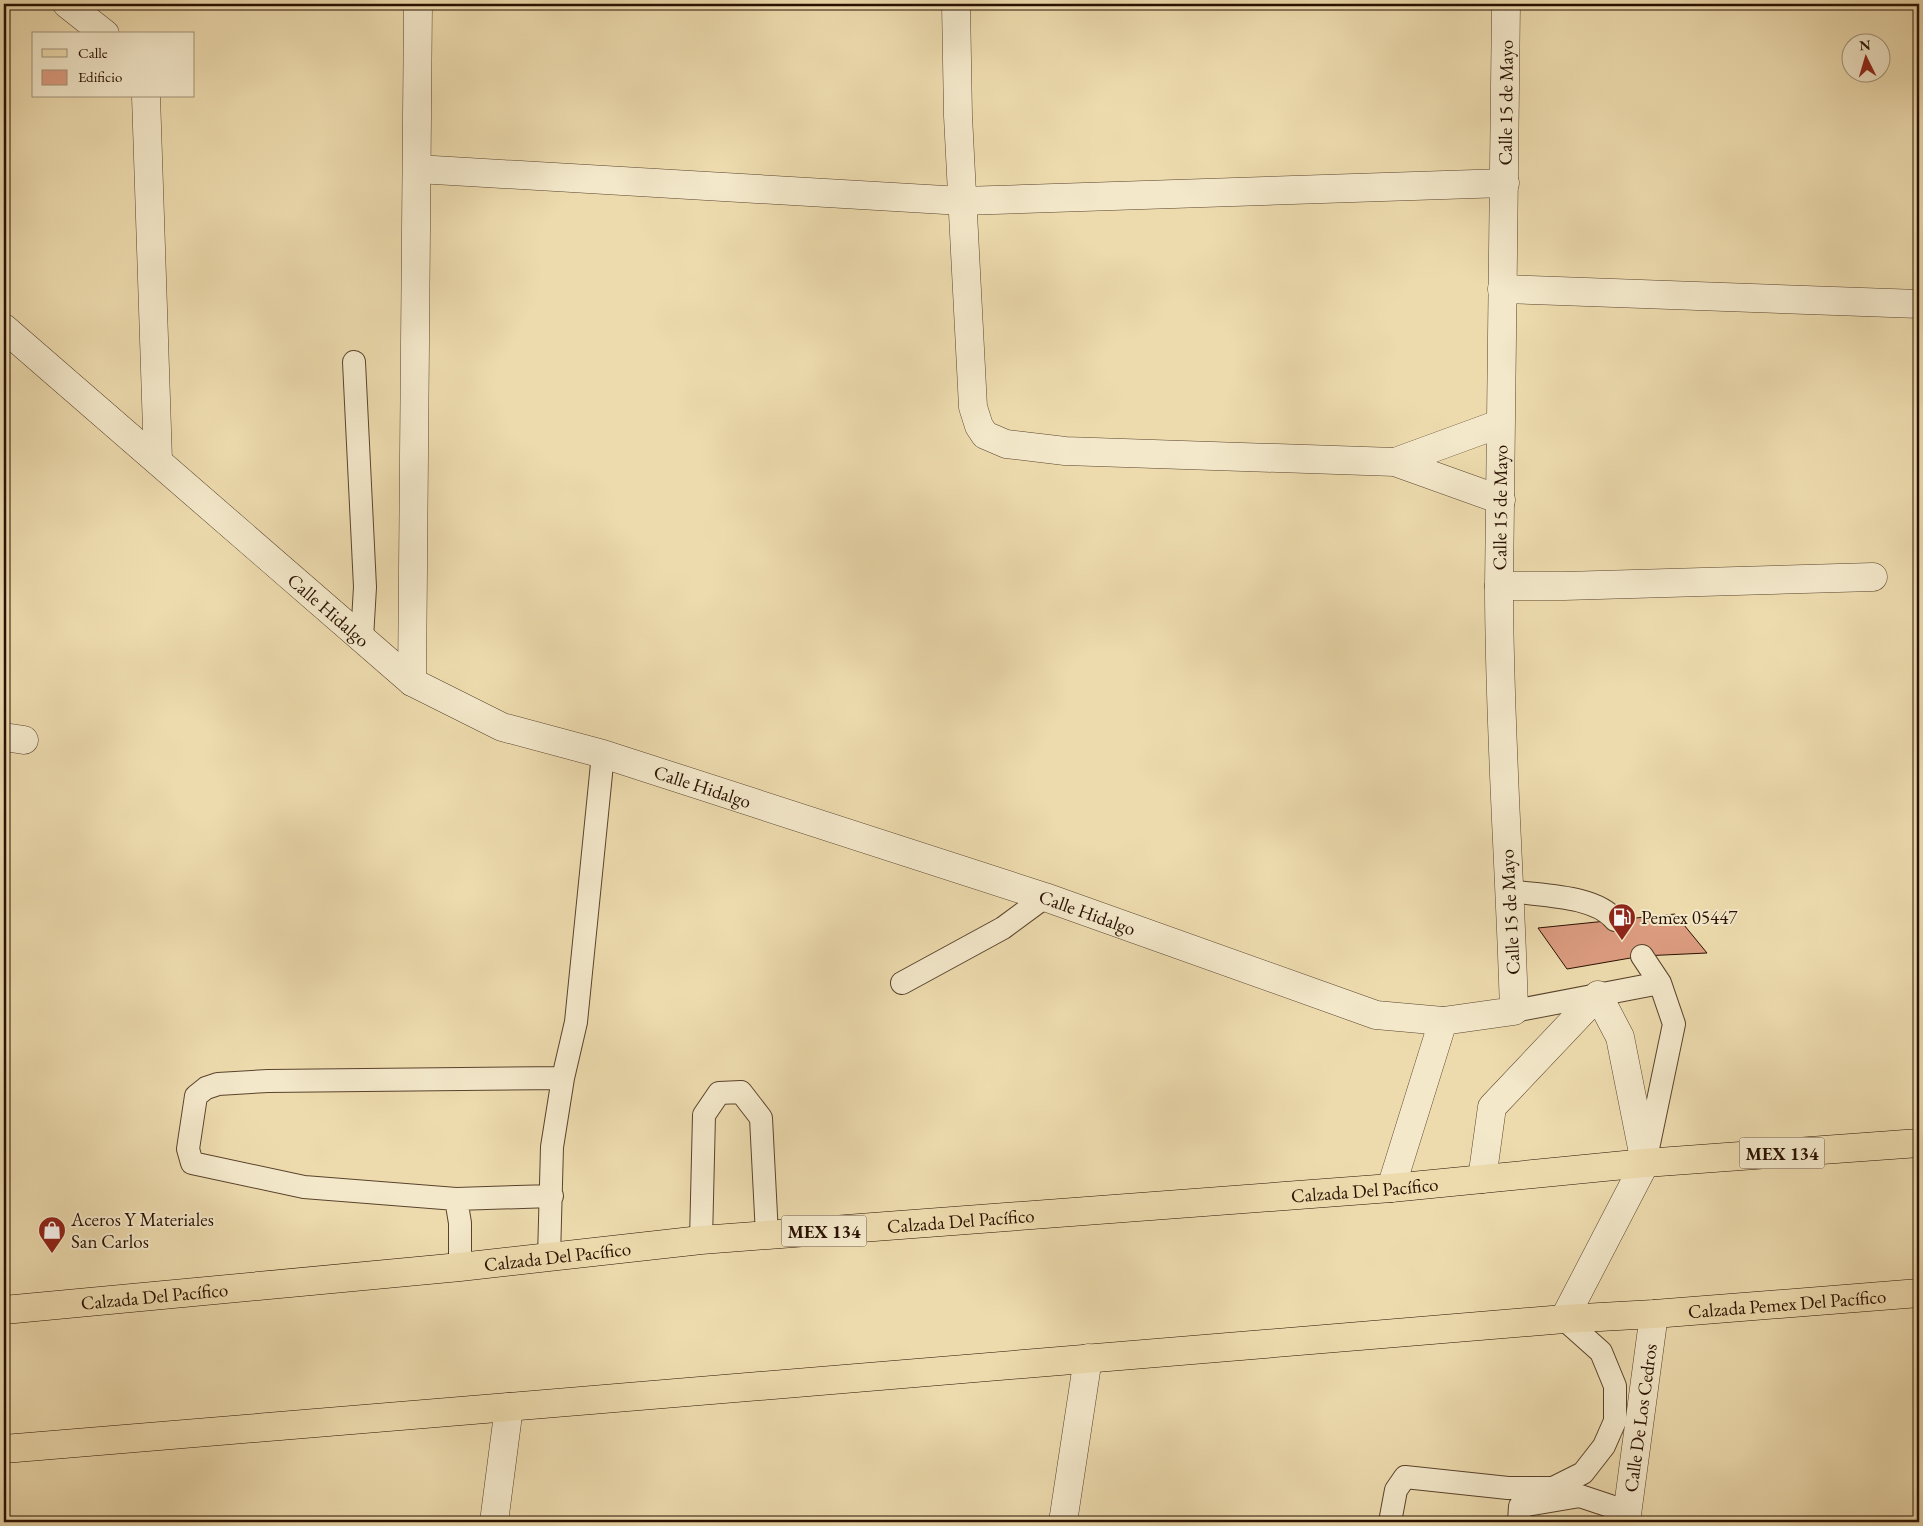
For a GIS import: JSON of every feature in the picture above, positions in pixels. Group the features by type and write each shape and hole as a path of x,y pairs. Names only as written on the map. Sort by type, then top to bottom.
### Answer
{"main road":[{"name":"Calzada Del Pacífico","path":"4,1310 460,1267 701,1240 1391,1188 1644,1164 1919,1143"},
{"name":"Calzada Pemex Del Pacífico","path":"1654,1314 1919,1293"},
{"path":"4,1449 1564,1319 1654,1314"}],"street":[{"path":"67,4 102,32"},
{"path":"412,682 418,4"},
{"path":"956,4 962,201 973,407 979,426 985,436 994,441 1066,451 1395,462 1501,500"},
{"name":"Calle 15 de Mayo","path":"1506,4 1505,183 1499,424 1501,500 1499,586 1504,792 1514,1011"},
{"path":"146,98 158,460"},
{"path":"416,169 962,201 1505,183"},
{"path":"1502,289 1919,304"},
{"name":"Calle Hidalgo","path":"4,328 412,682 502,727 603,754 1045,898 1376,1015 1443,1021 1514,1011"},
{"path":"1395,462 1499,424"},
{"path":"1499,586 1564,586 1873,577"},
{"path":"1482,1179 1492,1107 1598,995 1620,1037 1644,1164 1564,1319"},
{"path":"1391,1188 1443,1021"},
{"name":"Calle De Los Cedros","path":"1627,1517 1654,1314"},
{"path":"1063,1522 1088,1358"},
{"path":"494,1522 508,1407"}],"lane":[{"path":"354,362 365,588 362,638"},
{"path":"549,1257 552,1147 563,1078 576,1022 603,754"},
{"path":"1510,891 1591,903 1604,909 1615,920"},
{"path":"902,982 1003,928 1045,898"},
{"path":"1642,956 1660,983 1674,1024 1644,1164"},
{"path":"1514,1011 1660,983"},
{"path":"552,1196 456,1199 304,1187 192,1163 188,1149 196,1096 206,1088 218,1084 268,1081 563,1078"},
{"path":"701,1240 704,1115 719,1093 741,1092 761,1118 767,1235"},
{"path":"456,1199 460,1224 460,1267"},
{"path":"1516,1505 1583,1472 1604,1446 1615,1421 1615,1386 1601,1352 1564,1319"},
{"path":"1390,1522 1396,1490 1404,1477 1516,1505 1580,1496 1627,1517"}],"building":[{"name":"Pemex 05447","path":"1675,914 1707,953 1642,956 1567,969 1538,928"}],"place":[{"name":"Pemex 05447","path":"1622,941"},
{"name":"Aceros Y Materiales San Carlos","path":"52,1254"}]}
